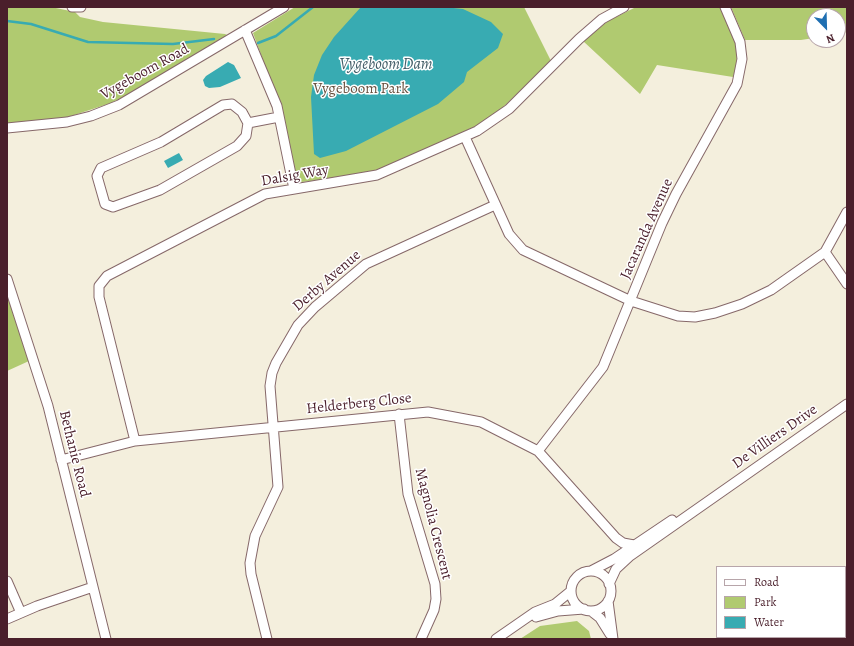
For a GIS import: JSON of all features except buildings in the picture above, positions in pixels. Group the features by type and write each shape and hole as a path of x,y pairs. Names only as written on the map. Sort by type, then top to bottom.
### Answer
{"street":[{"path":"72,7 81,7"},
{"name":"Vygeboom Road","path":"7,128 67,122 91,116 119,105 284,7"},
{"name":"Dalsig Way","path":"135,441 99,297 101,282 110,274 258,197 275,191 377,175 465,136 499,117 579,39 608,15 624,7"},
{"name":"Jacaranda Avenue","path":"538,451 599,373 631,301 662,223 676,194 737,84 742,59 740,42 726,7"},
{"path":"245,30 270,90 279,117 294,188"},
{"path":"232,104 238,107 248,123 246,136 237,146 182,179 147,195 116,206 111,207 106,204 97,176 98,172 104,166 161,142 223,106 232,104"},
{"path":"248,123 279,117"},
{"path":"465,136 509,234 523,250 631,301 678,316 695,317 715,312 742,304 771,290 825,252 847,212"},
{"name":"Derby Avenue","path":"273,427 270,386 272,373 290,336 298,324 315,307 372,261 495,205"},
{"path":"825,252 847,284"},
{"name":"Bethanie Road","path":"7,279 48,406 106,639"},
{"name":"De Villiers Drive","path":"609,584 616,569 622,562 719,492 847,404"},
{"name":"Helderberg Close","path":"61,460 135,441 428,412 481,422 538,451 616,538 623,543 634,545"},
{"name":"Magnolia Crescent","path":"399,414 408,494 435,584 436,599 434,610 421,639"},
{"path":"267,639 251,574 250,563 255,536 278,487 273,427"},
{"name":"De Villiers Drive","path":"590,571 614,559 719,492"},
{"path":"614,559 617,550 616,538"},
{"path":"590,571 602,574 609,584 611,590 608,601 612,639 606,627 587,610 575,602 571,591 572,585 579,575 590,571"},
{"path":"7,581 21,613"},
{"path":"7,620 21,613 93,587"},
{"path":"496,639 525,619 555,604 571,591"},
{"path":"525,619 558,611 598,610 608,601"}],"green space":[{"path":"7,7 51,7 75,12 80,17 103,22 227,35 133,92 111,103 68,117 7,124"},
{"name":"Vygeboom Park","path":"295,7 524,7 551,61 497,113 478,125 383,169 363,175 302,182 296,176 280,106 253,33"},
{"path":"636,7 721,7 736,41 737,62 733,77 657,65 640,94 583,41 608,21"},
{"path":"731,7 847,7 847,32 846,8 806,8 806,39 745,40"},
{"path":"7,293 29,361 7,371"},
{"path":"577,621 589,631 591,639 520,639 540,626"}],"water":[{"name":"Vygeboom Dam","path":"361,7 444,7 463,9 491,22 503,34 498,48 467,72 464,82 438,104 346,151 320,158 314,154 311,97 314,75 322,55 334,37"},
{"path":"228,62 234,65 241,78 220,87 209,88 205,86 203,80 206,76"},
{"path":"179,153 183,160 168,168 164,161"}],"waterway":[{"path":"258,43 276,36 313,7"},
{"path":"7,21 31,24 88,42 173,44 214,39"}]}
